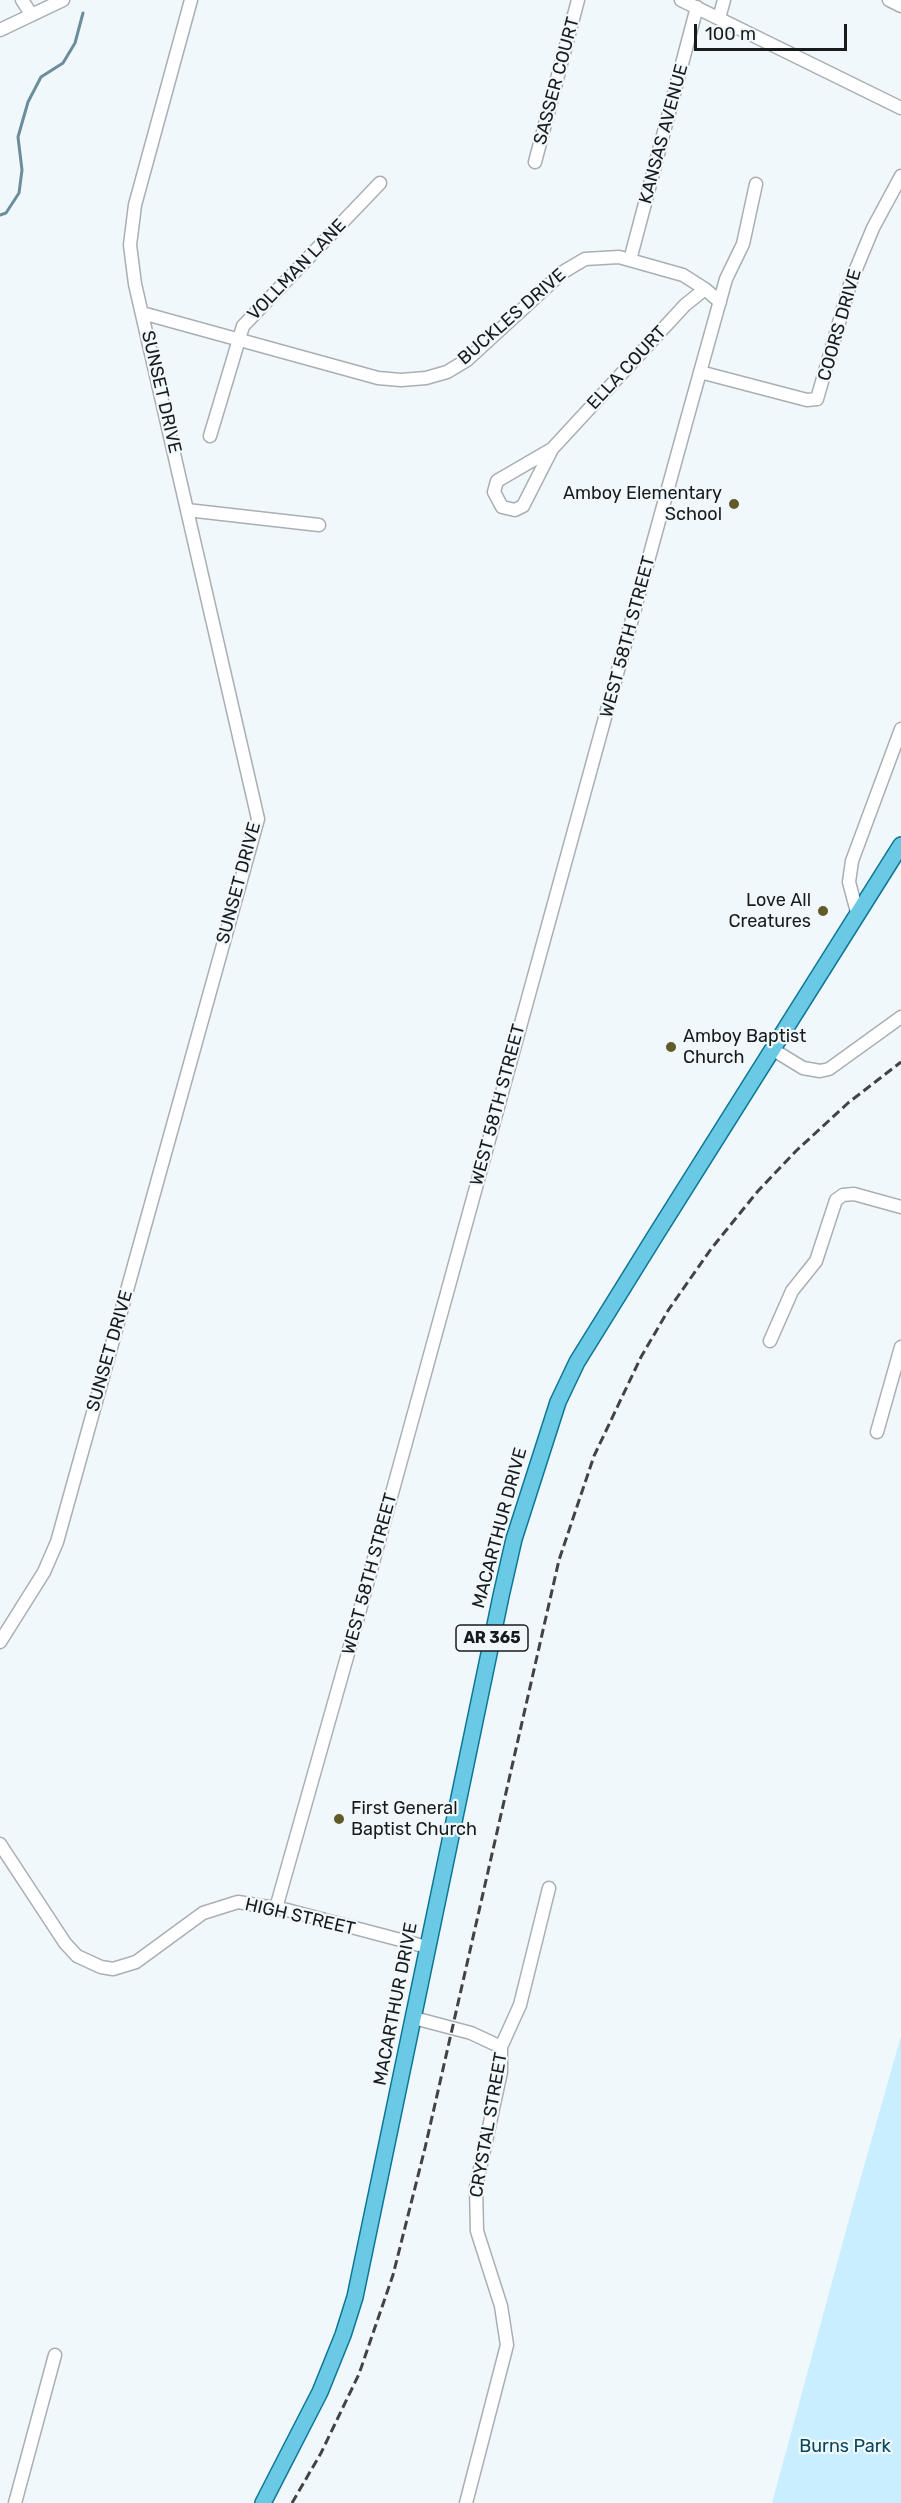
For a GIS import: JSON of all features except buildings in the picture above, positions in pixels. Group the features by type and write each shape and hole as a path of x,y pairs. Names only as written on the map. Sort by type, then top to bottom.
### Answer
{"main road":[{"name":"MACARTHUR DRIVE","path":"263,2503 320,2392 344,2335 367,2245 427,1947 514,1539 558,1402 577,1362 901,845"}],"street":[{"path":"22,0 31,14"},
{"path":"0,30 63,0"},
{"name":"SUNSET DRIVE","path":"0,1642 44,1572 57,1542 258,819 130,256 131,224 191,0"},
{"name":"SASSER COURT","path":"535,162 578,0"},
{"path":"681,0 901,108"},
{"path":"719,18 724,0"},
{"path":"889,0 901,6"},
{"name":"KANSAS AVENUE","path":"630,260 697,7"},
{"name":"COORS DRIVE","path":"700,372 807,400 817,399 856,266 901,176"},
{"name":"VOLLMAN LANE","path":"210,436 243,326 380,183"},
{"name":"WEST 58TH STREET","path":"276,1908 726,279 743,244 756,184"},
{"name":"BUCKLES DRIVE","path":"142,313 378,378 426,378 447,372 476,354 570,267 585,259 601,256 630,260 682,275 705,289"},
{"path":"705,289 720,302"},
{"name":"ELLA COURT","path":"552,449 497,482 494,492 502,507 510,510 523,506 552,449 685,305 705,289"},
{"path":"187,510 319,525"},
{"path":"857,912 849,882 852,861 901,729"},
{"path":"772,1049 803,1068 820,1071 830,1069 901,1017"},
{"path":"770,1341 792,1290 816,1261 836,1200 843,1195 854,1194 901,1207"},
{"path":"877,1432 901,1347"},
{"name":"HIGH STREET","path":"0,1844 65,1943 77,1956 101,1967 113,1969 136,1962 193,1919 224,1905 238,1902 276,1908 427,1947"},
{"name":"CRYSTAL STREET","path":"466,2503 507,2345 505,2322 480,2245 475,2217 476,2187 501,2072 501,2048 518,2012 549,1888"},
{"path":"414,2018 471,2033 501,2048"},
{"path":"15,2503 55,2355"}],"green space":[{"name":"Burns Park","path":"901,2036 901,2503 772,2503 851,2212"}],"waterway":[{"path":"0,215 6,213 19,193 22,170 18,137 28,102 41,77 63,63 75,43 83,13"}],"railway":[{"path":"292,2503 321,2453 359,2374 393,2275 425,2148 559,1560 594,1456 641,1357 669,1309 711,1249 758,1191 796,1151 848,1103 901,1062"}],"place":[{"name":"Amboy Elementary School","path":"734,504"},
{"name":"Love All Creatures","path":"823,911"},
{"name":"Amboy Baptist Church","path":"671,1047"},
{"name":"First General Baptist Church","path":"339,1819"}]}
